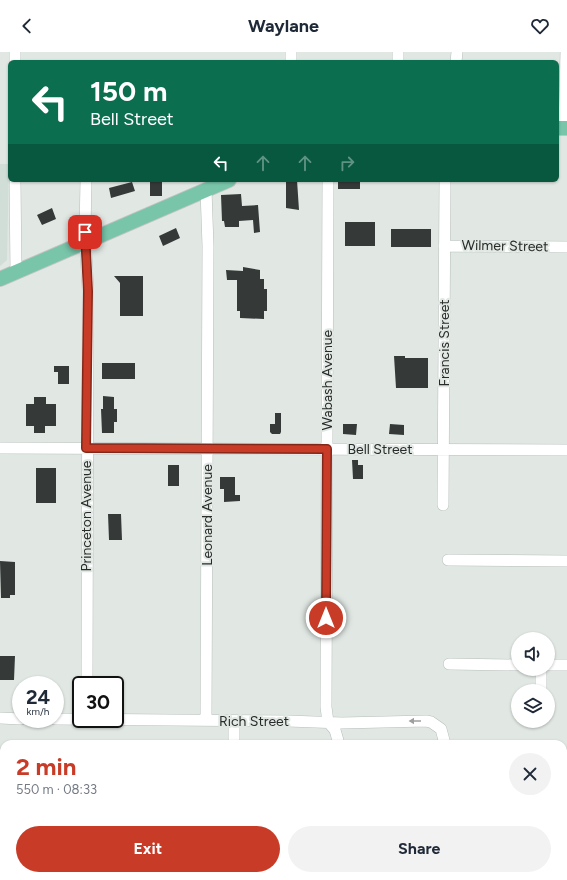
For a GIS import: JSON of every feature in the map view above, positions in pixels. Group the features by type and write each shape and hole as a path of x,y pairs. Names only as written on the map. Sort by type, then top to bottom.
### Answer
{"main road":[{"path":"0,279 224,182"}],"street":[{"path":"563,128 566,52"},
{"path":"15,182 16,272"},
{"name":"Princeton Avenue","path":"86,182 88,291 86,448 87,676"},
{"name":"Wabash Avenue","path":"328,182 326,707 328,722 335,730 338,740"},
{"name":"Francis Street","path":"443,506 445,182"},
{"name":"Leonard Avenue","path":"206,190 208,246 206,720"},
{"name":"Wilmer Street","path":"444,246 567,247"},
{"name":"Bell Street","path":"0,448 567,450"},
{"path":"448,560 567,561"},
{"path":"449,664 511,665"},
{"path":"555,665 567,665"},
{"path":"0,718 12,718"},
{"name":"Rich Street","path":"124,719 328,722 426,721 431,722 442,729 445,740"},
{"path":"234,721 234,740"}],"shaded area":[{"path":"0,164 8,164 7,260 0,266"}],"building":[{"path":"132,182 135,191 111,198 109,188"},
{"path":"150,182 162,182 162,196 150,196"},
{"path":"286,182 297,182 299,210 286,208"},
{"path":"338,182 360,182 360,189 338,189"},
{"path":"241,194 242,206 258,205 260,232 254,233 253,220 239,221 239,227 225,227 224,221 222,221 221,195"},
{"path":"52,208 56,219 42,225 37,215"},
{"path":"345,222 375,222 375,246 345,246"},
{"path":"176,228 180,238 163,246 159,236"},
{"path":"391,229 431,229 431,247 391,247"},
{"path":"243,267 260,270 260,279 264,279 264,289 267,289 267,311 264,311 264,319 240,318 240,311 237,311 237,280 227,280 226,270 243,271"},
{"path":"114,276 143,276 143,316 120,316 120,283"},
{"path":"394,356 405,356 405,358 428,358 428,388 396,388"},
{"path":"102,363 135,363 135,379 102,379"},
{"path":"54,366 69,366 69,384 58,384 58,372 54,372"},
{"path":"103,396 114,397 114,409 117,409 117,422 114,422 114,433 102,433 101,409 103,409"},
{"path":"34,397 46,397 46,404 56,404 56,426 45,426 45,433 34,433 34,426 26,426 26,404 34,404"},
{"path":"275,413 281,413 280,434 272,434 270,432 270,424 275,424"},
{"path":"343,424 357,424 356,435 343,434"},
{"path":"390,424 404,425 404,435 389,434"},
{"path":"352,460 358,460 358,465 363,465 363,479 353,479"},
{"path":"168,465 179,465 179,486 168,486"},
{"path":"36,468 56,468 56,503 36,503"},
{"path":"220,477 235,477 235,495 240,495 240,501 224,502 224,489 220,489"},
{"path":"108,514 121,514 122,540 109,540"},
{"path":"0,561 15,562 15,595 10,595 10,598 1,598"},
{"path":"0,656 15,656 14,676 12,676 12,680 0,680"}],"route":[{"path":"85,232 88,291 86,448 327,449 326,618"}]}
